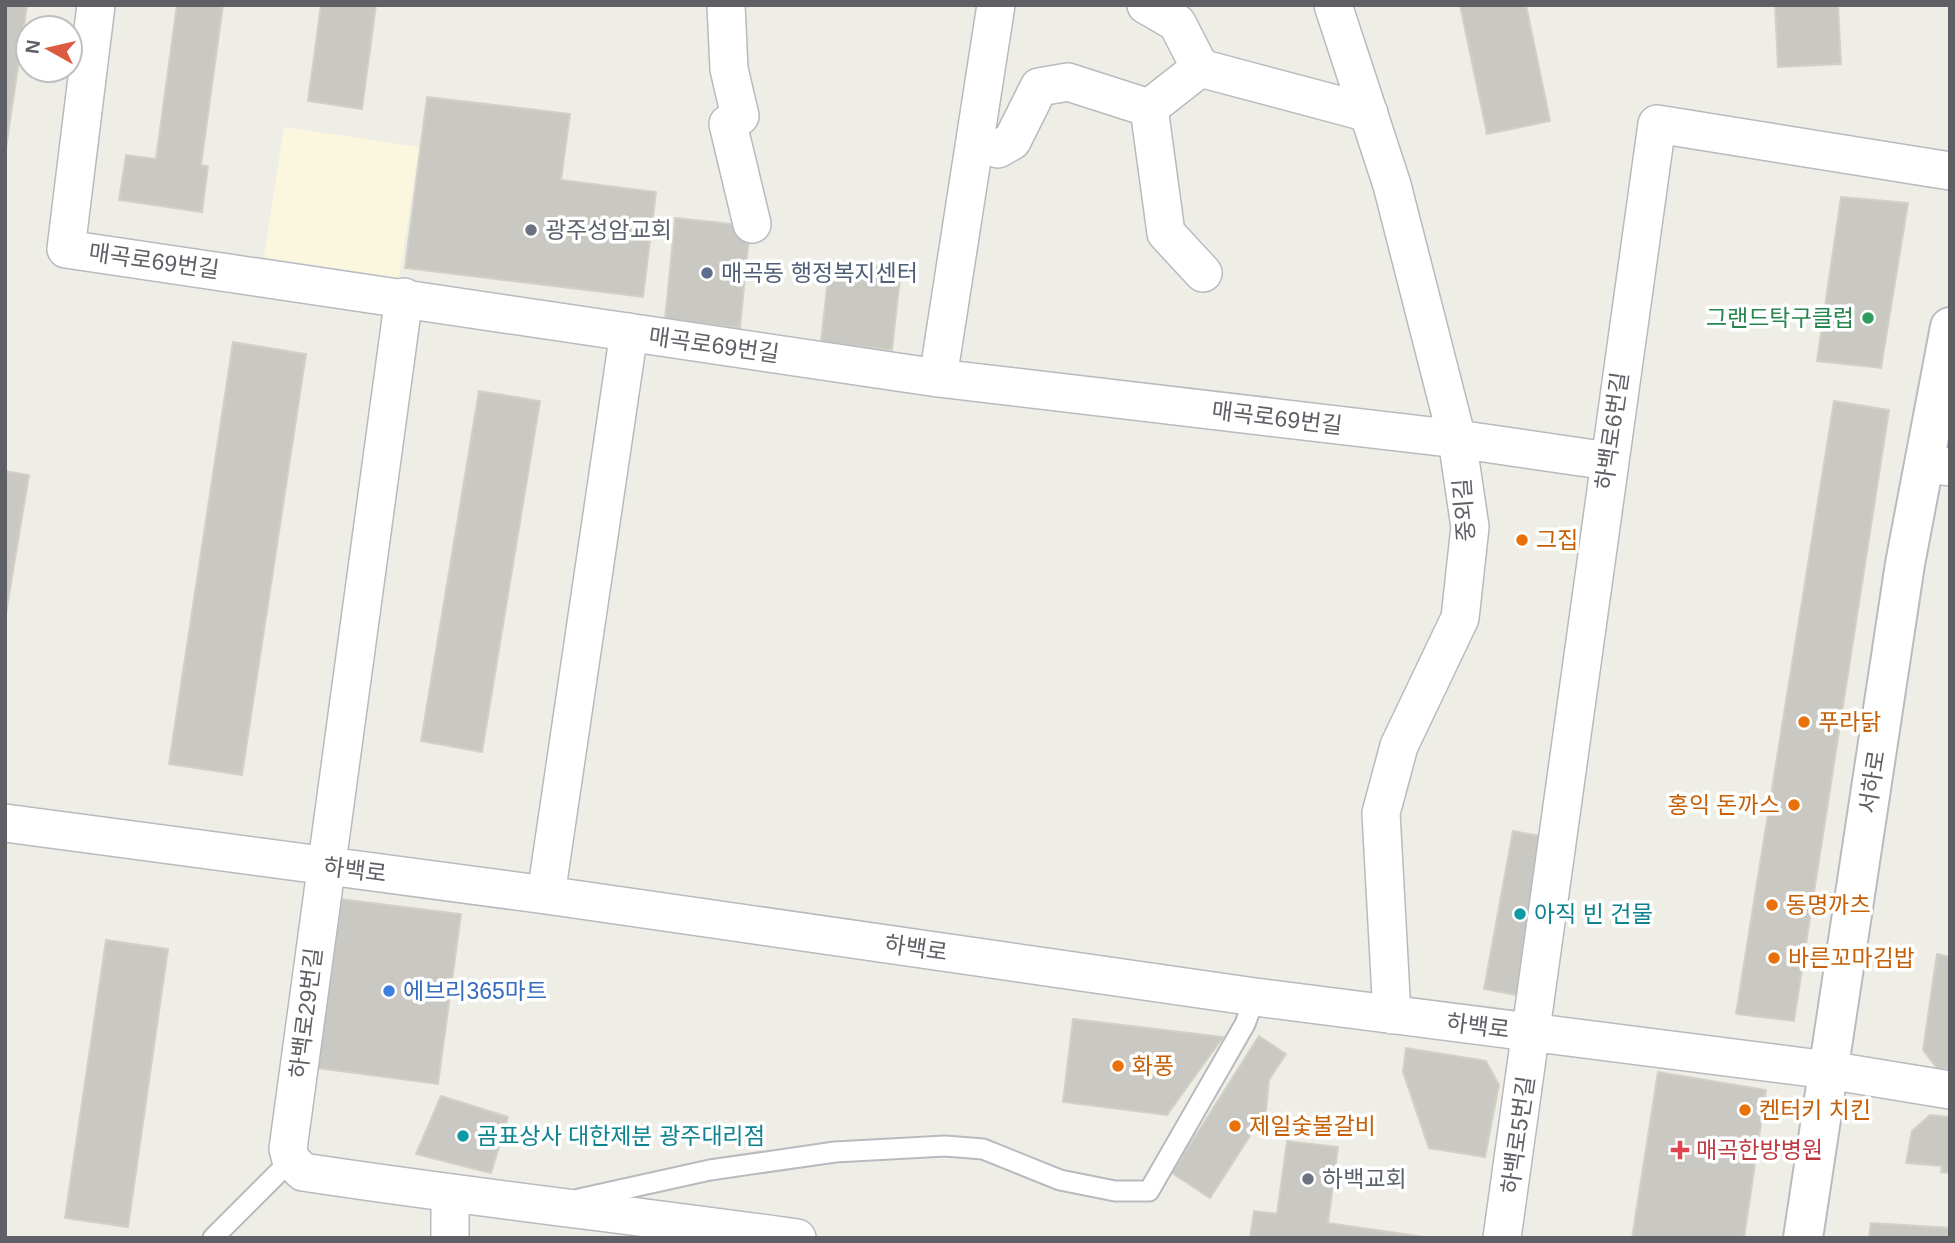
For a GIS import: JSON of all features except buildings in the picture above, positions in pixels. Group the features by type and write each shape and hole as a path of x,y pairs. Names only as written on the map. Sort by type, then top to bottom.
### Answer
{"main road":[{"name":"서하로","path":"1803,1238 1905,564 1937,465 1950,327"}],"street":[{"name":"매곡로69번길","path":"96,5 66,249 938,378 1457,439 1608,461"},
{"path":"726,5 729,69 740,116 728,124 752,224"},
{"path":"938,378 996,5"},
{"path":"1146,5 1177,23 1200,68 1369,113"},
{"name":"중외길","path":"1333,5 1392,185 1457,439 1470,527 1460,618 1399,746 1381,813 1392,1015"},
{"path":"1149,108 1200,68"},
{"path":"998,149 1012,141 1039,87 1068,82 1149,108"},
{"path":"1149,108 1166,233 1203,273"},
{"name":"하백로6번길","path":"1533,1032 1608,461 1657,124 1950,171"},
{"name":"하백로29번길","path":"291,1160 288,1149 325,866 404,298"},
{"path":"546,895 629,332"},
{"name":"하백로","path":"5,822 546,895 1255,997 1828,1070 1950,1090"},
{"name":"하백로5번길","path":"1503,1238 1533,1032"},
{"path":"291,1160 303,1172 450,1194 797,1238"},
{"path":"450,1194 450,1238"}],"lane":[{"path":"551,1206 722,1169 835,1152 945,1146 983,1149 1060,1180 1115,1191 1149,1191 1245,1024 1255,997"},
{"path":"213,1238 291,1160"}],"shaded area":[{"path":"284,127 419,147 399,278 264,257"}],"place":[{"name":"광주성암교회","path":"531,230"},
{"name":"매곡동 행정복지센터","path":"707,273"},
{"name":"그랜드탁구클럽","path":"1868,318"},
{"name":"그집","path":"1522,540"},
{"name":"푸라닭","path":"1804,722"},
{"name":"홍익 돈까스","path":"1794,805"},
{"name":"동명까츠","path":"1772,905"},
{"name":"아직 빈 건물","path":"1520,914"},
{"name":"바른꼬마김밥","path":"1774,958"},
{"name":"에브리365마트","path":"389,991"},
{"name":"화풍","path":"1118,1066"},
{"name":"켄터키 치킨","path":"1745,1110"},
{"name":"제일숯불갈비","path":"1235,1126"},
{"name":"곰표상사 대한제분 광주대리점","path":"463,1136"},
{"name":"매곡한방병원","path":"1680,1150"},
{"name":"하백교회","path":"1308,1179"}]}
